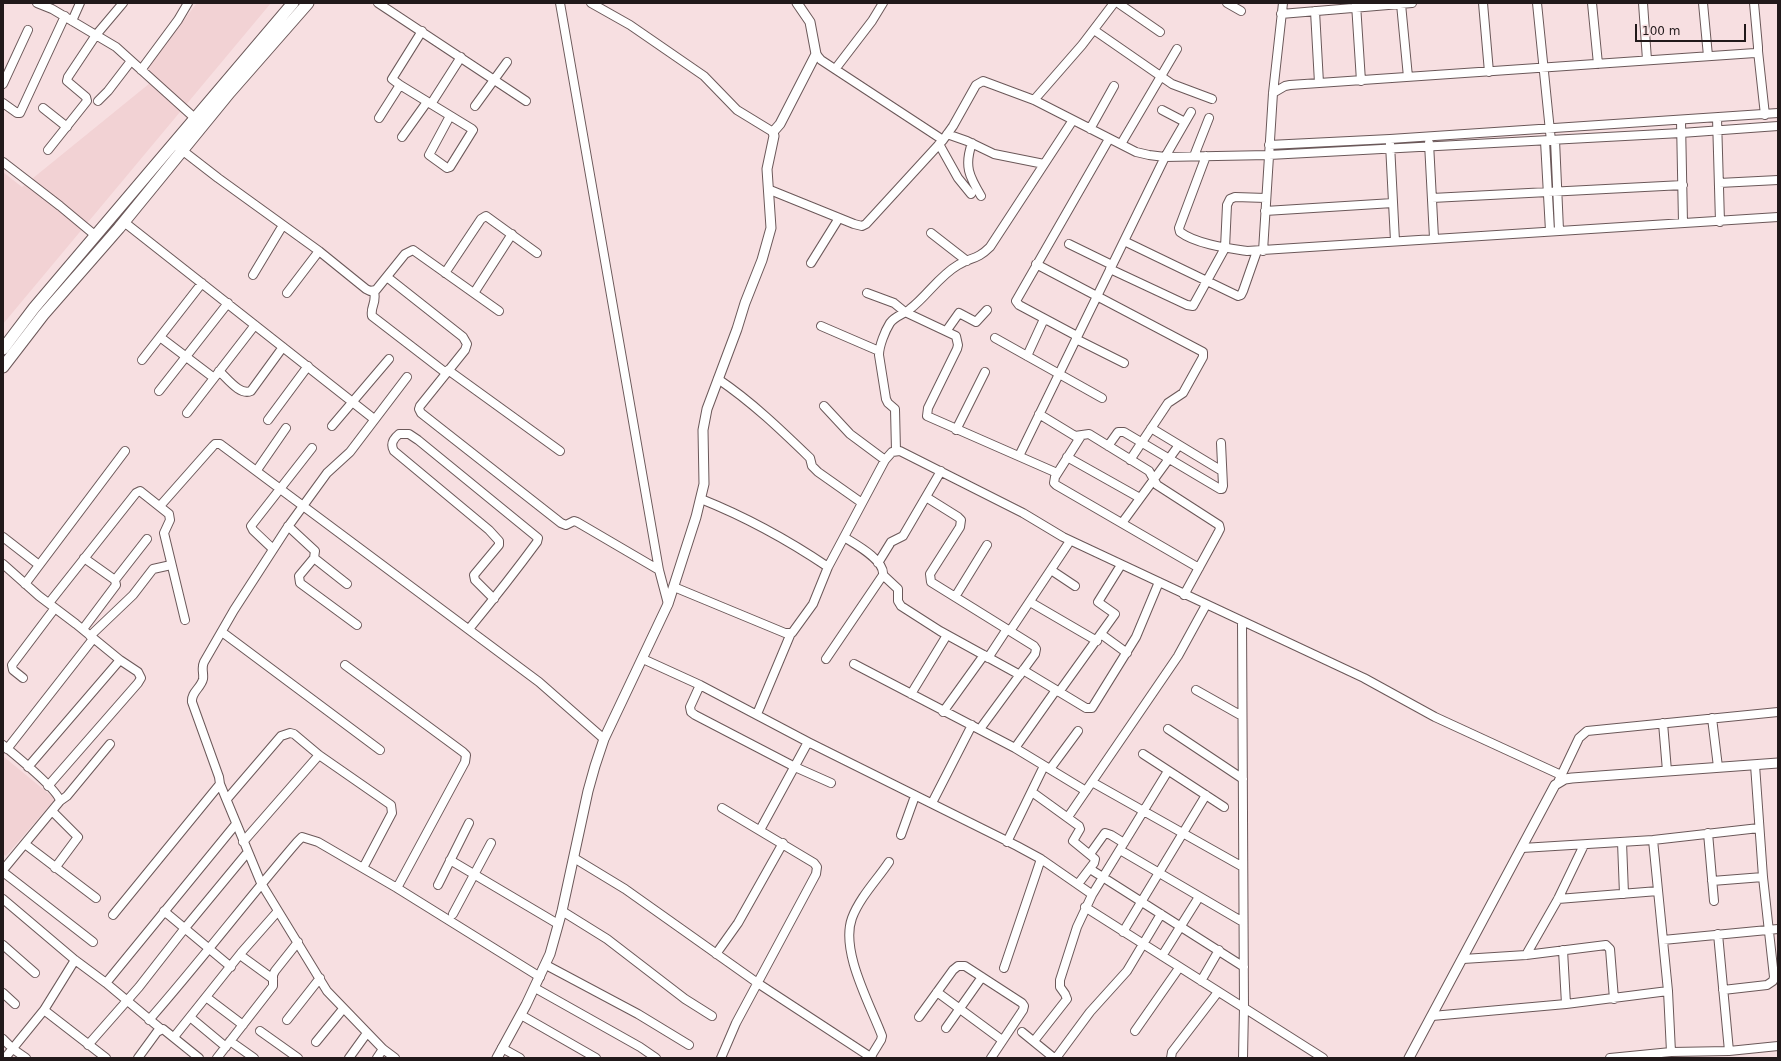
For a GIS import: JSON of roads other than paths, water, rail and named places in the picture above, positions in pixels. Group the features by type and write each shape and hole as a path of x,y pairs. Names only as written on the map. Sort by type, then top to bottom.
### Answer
{"main road":[{"path":"3,367 38,312 96,236 178,147 293,3"},
{"path":"199,122 308,3"},
{"path":"3,349 124,222 178,147"}],"street":[{"path":"40,3 116,47 199,122"},
{"path":"3,103 17,113 21,111 68,18 80,3"},
{"path":"48,150 87,99 67,79 96,35 123,3"},
{"path":"141,70 178,20 188,3"},
{"path":"378,3 526,101"},
{"path":"560,3 659,570 668,604"},
{"path":"591,3 625,22 704,76 737,110 773,132"},
{"path":"797,3 810,22 816,54 821,60 836,68 943,139 967,141 994,154 1044,164"},
{"path":"836,68 872,21 883,3"},
{"path":"1034,100 1094,30 1114,3"},
{"path":"1118,3 1160,32"},
{"path":"1228,3 1241,11"},
{"path":"1124,241 1234,295 1241,295 1260,251 1265,211 1273,94 1283,3"},
{"path":"1282,14 1356,5 1412,3"},
{"path":"1483,3 1489,72"},
{"path":"1537,3 1550,141 1558,191 1560,230"},
{"path":"1592,3 1598,64"},
{"path":"1642,3 1647,60"},
{"path":"1703,3 1708,56"},
{"path":"1754,3 1765,115"},
{"path":"1401,4 1408,77"},
{"path":"1356,5 1360,81"},
{"path":"1315,11 1319,83"},
{"path":"3,84 28,30"},
{"path":"1094,30 1160,77 1179,88 1212,99"},
{"path":"422,31 392,77 393,81 400,86 472,129 474,132 450,167 447,168 429,155 450,116"},
{"path":"1121,144 1177,49"},
{"path":"1273,94 1284,86 1750,54 1758,51"},
{"path":"497,1058 546,965 562,911 588,791 604,739 643,659 668,604 674,587 701,499 704,484 704,420 769,238 772,218 768,164 774,136 773,132 780,124 816,54"},
{"path":"402,137 429,103 461,57"},
{"path":"98,101 131,61"},
{"path":"475,106 507,62"},
{"path":"770,190 858,226 866,224 943,139 979,82 988,83 1034,100 1121,144 1148,155 1165,157 1268,156 1550,141 1778,126"},
{"path":"379,118 400,86"},
{"path":"1090,129 1114,86"},
{"path":"43,108 67,127"},
{"path":"1162,110 1185,122"},
{"path":"1019,456 1165,157 1191,112"},
{"path":"1269,145 1680,121 1778,113"},
{"path":"1194,156 1209,118"},
{"path":"1717,118 1720,222"},
{"path":"896,451 895,409 886,399 879,351 891,322 905,312 948,272 957,265 979,257 995,241 1073,120"},
{"path":"1680,121 1683,223"},
{"path":"1592,126 1592,138"},
{"path":"1429,136 1434,238"},
{"path":"1109,138 1016,301 1019,305 1076,338 1124,363"},
{"path":"943,139 958,178 971,194"},
{"path":"1390,139 1395,241"},
{"path":"967,141 968,166 973,182 981,196"},
{"path":"1550,141 1548,191 1550,231"},
{"path":"178,147 218,178 319,251 366,289 374,291"},
{"path":"1206,156 1179,228 1180,232 1193,238 1225,248 1247,251 1560,230 1720,222 1778,217"},
{"path":"3,162 96,236"},
{"path":"1718,184 1778,180"},
{"path":"1432,198 1683,185"},
{"path":"1069,244 1190,307 1194,304 1225,248 1227,205 1230,199 1235,197 1266,198"},
{"path":"1265,211 1393,203"},
{"path":"445,272 484,217 488,218 512,234 537,253"},
{"path":"811,262 839,218"},
{"path":"124,222 374,419"},
{"path":"253,275 283,225"},
{"path":"931,233 967,261"},
{"path":"474,294 512,234"},
{"path":"374,291 405,254 413,250 499,311"},
{"path":"287,293 319,251"},
{"path":"1036,264 1203,352 1203,357 1183,393 1168,404 1130,460"},
{"path":"387,277 466,341 467,347 420,406 419,409 421,413 561,523 566,525 574,521 577,522 659,570"},
{"path":"142,360 202,283"},
{"path":"374,291 376,299 371,311 372,316 447,372 560,451"},
{"path":"867,293 894,303 905,312 947,330 956,336 958,345 926,413 927,416 1057,473"},
{"path":"159,391 228,303"},
{"path":"947,330 959,313 976,322 987,310"},
{"path":"1027,356 1044,319"},
{"path":"187,413 255,325"},
{"path":"822,326 879,351"},
{"path":"160,337 214,378"},
{"path":"995,338 1102,398"},
{"path":"219,371 241,391 251,391 283,347"},
{"path":"332,426 389,359"},
{"path":"268,420 308,366"},
{"path":"956,430 985,372"},
{"path":"395,1058 383,1049 330,995 261,883 247,853 220,784 212,756 193,708 192,698 202,681 204,662 288,526 327,473 350,452 407,377"},
{"path":"718,379 749,401 768,418 810,458 812,466 818,472 862,503"},
{"path":"824,406 850,434 885,460"},
{"path":"1039,414 1075,436 1089,434 1149,471 1160,488 1219,525 1220,529 1218,534 1184,595"},
{"path":"257,470 286,428"},
{"path":"1151,428 1222,471"},
{"path":"1108,446 1116,434 1121,431 1222,489 1221,443"},
{"path":"470,629 494,599 538,538 418,440 409,434 399,434 392,443 394,451 500,540 499,545 474,575 475,580 494,599"},
{"path":"1081,436 1057,473 1054,479 1056,485 1199,568"},
{"path":"160,506 215,444 220,444 304,505 539,682 604,739"},
{"path":"1122,523 1179,445"},
{"path":"273,549 253,530 251,526 312,448"},
{"path":"25,584 125,451"},
{"path":"757,714 791,634 811,608 828,567 885,460 896,451 900,451 1027,515 1070,541 1364,678 1429,715 1560,778 1755,765 1778,762"},
{"path":"1067,457 1140,498"},
{"path":"878,562 891,542 903,536 941,471"},
{"path":"23,678 13,670 12,665 84,558 138,491 143,492 169,514 170,517 164,533 185,620"},
{"path":"926,498 960,520 960,527 929,576 933,584 1034,646 1036,649 1021,673 980,729"},
{"path":"701,499 740,515 791,543 828,567"},
{"path":"288,526 313,548 315,553 314,558 299,576 300,583 357,625"},
{"path":"3,537 39,565"},
{"path":"826,659 883,575 883,568 878,562 864,550 844,537"},
{"path":"83,629 116,585 115,580 147,539"},
{"path":"943,712 1030,602 1070,541"},
{"path":"955,597 987,546"},
{"path":"84,558 115,580"},
{"path":"314,558 347,584"},
{"path":"60,801 59,797 48,786 5,747 92,637 132,595 153,569 171,565"},
{"path":"1015,748 1115,614 1098,602 1122,565"},
{"path":"4,567 140,675 141,680 48,786"},
{"path":"1051,570 1075,586"},
{"path":"883,575 898,589 899,604 947,635 986,657 1058,691 1086,708 1092,708 1127,653 1142,626 1159,582"},
{"path":"674,587 785,633 791,634"},
{"path":"1030,602 1127,653"},
{"path":"1068,817 1178,656 1206,604"},
{"path":"1242,621 1244,967 1243,1058"},
{"path":"222,632 380,750"},
{"path":"910,694 947,635"},
{"path":"643,659 700,685 808,742 1041,859 1092,895"},
{"path":"28,767 120,660"},
{"path":"854,664 943,712 980,729 1015,748 1086,791"},
{"path":"345,665 466,755 465,762 397,888"},
{"path":"700,685 690,707 691,712 795,767 831,782"},
{"path":"1196,690 1242,716"},
{"path":"1409,1058 1560,778 1579,738 1587,731 1778,712"},
{"path":"1712,718 1718,767"},
{"path":"1663,723 1667,771"},
{"path":"932,803 972,725"},
{"path":"1168,729 1243,779"},
{"path":"1007,842 1032,792 1047,767 1078,731"},
{"path":"227,799 285,733 294,734 319,755 391,805 392,812 363,868"},
{"path":"760,830 808,742"},
{"path":"92,942 4,868 110,744"},
{"path":"1143,754 1224,807"},
{"path":"243,842 319,755"},
{"path":"1723,990 1767,985 1773,981 1763,877 1755,765"},
{"path":"1034,1042 1067,999 1060,987 1060,980 1085,907 1168,771"},
{"path":"1092,782 1243,867"},
{"path":"113,915 220,784"},
{"path":"1032,792 1076,823 1080,829 1073,841 1095,859 1090,869 1078,884"},
{"path":"1123,932 1206,795"},
{"path":"901,835 915,796"},
{"path":"722,808 783,843 816,865 817,870 736,1024 722,1058"},
{"path":"53,812 78,837 56,868"},
{"path":"438,885 470,823"},
{"path":"106,983 236,824"},
{"path":"1522,848 1653,840 1759,828"},
{"path":"1708,833 1714,901"},
{"path":"1090,854 1102,836 1108,834 1122,847 1159,874 1243,922"},
{"path":"149,1020 210,948 261,883 302,837 318,842 397,888 540,978"},
{"path":"1653,840 1668,991 1671,1052"},
{"path":"1622,842 1624,894"},
{"path":"453,914 491,843"},
{"path":"716,954 738,923 783,843"},
{"path":"25,844 96,898"},
{"path":"1526,955 1558,899 1584,845"},
{"path":"88,1045 139,987 185,928 247,853"},
{"path":"574,858 626,889 758,984 871,1058 882,1036 859,979 851,949 850,926 862,900 889,862"},
{"path":"1004,968 1041,859"},
{"path":"450,860 558,924"},
{"path":"1090,869 1244,967"},
{"path":"1712,881 1763,877"},
{"path":"1558,899 1658,891"},
{"path":"1162,956 1199,897"},
{"path":"3,899 75,960 199,1058"},
{"path":"1085,907 1323,1058"},
{"path":"164,911 231,967"},
{"path":"174,1037 240,955 278,911"},
{"path":"562,911 607,939 685,999 712,1016"},
{"path":"1022,1032 1055,1058 1087,1016 1119,980 1144,945 1161,914"},
{"path":"1663,940 1778,929"},
{"path":"1718,934 1729,1051"},
{"path":"217,1058 273,986 275,971 298,942"},
{"path":"3,945 35,974"},
{"path":"1463,959 1526,955 1602,945 1610,949 1614,998"},
{"path":"1201,981 1219,950"},
{"path":"1563,950 1566,1004"},
{"path":"240,955 273,979"},
{"path":"5,1058 8,1044 44,1010 75,960"},
{"path":"546,965 638,1014 689,1045"},
{"path":"919,1017 958,966 965,966 1022,1003 1024,1006 1023,1010 991,1058"},
{"path":"1135,1031 1179,968"},
{"path":"946,1028 982,977"},
{"path":"287,1020 320,978"},
{"path":"535,988 640,1047 656,1058"},
{"path":"1432,1016 1566,1004 1668,991"},
{"path":"937,992 1002,1040"},
{"path":"1171,1058 1172,1052 1218,992"},
{"path":"3,993 15,1004"},
{"path":"206,997 243,1025"},
{"path":"316,1042 343,1009"},
{"path":"44,1010 106,1058"},
{"path":"521,1014 596,1058"},
{"path":"190,1017 228,1044 254,1058"},
{"path":"138,1058 157,1032 161,1029"},
{"path":"260,1031 298,1058"},
{"path":"349,1058 367,1033"},
{"path":"8,1044 26,1058"},
{"path":"1610,1058 1671,1052 1729,1051 1778,1046"},
{"path":"502,1048 520,1058"},
{"path":"377,1058 383,1049"}]}
